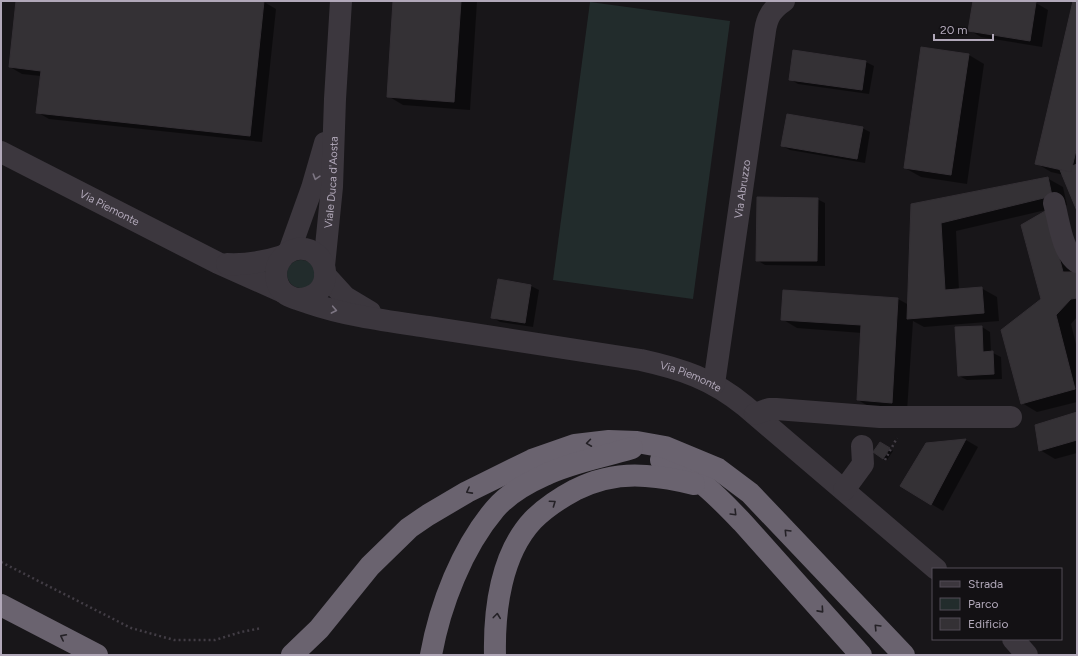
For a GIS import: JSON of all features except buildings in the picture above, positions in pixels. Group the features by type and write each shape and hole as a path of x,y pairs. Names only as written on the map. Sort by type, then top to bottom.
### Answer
{"highway":[{"path":"292,655 319,630 370,566 396,540 414,525 447,503 509,470 565,448 601,442 646,443 665,447 718,469 750,493 904,655"},
{"path":"431,655 439,622 457,573 472,544 495,509 516,491 546,474 579,462 608,456 646,443"},
{"path":"608,456 639,456 662,460 679,467 705,487 743,523 861,655"},
{"path":"495,655 498,606 502,585 510,558 526,529 548,507 582,487 616,477 646,476 665,478 705,487"},
{"path":"1,605 97,655"}],"street":[{"name":"Viale Duca d'Aosta","path":"325,271 332,188 335,99 341,1"},
{"name":"Via Abruzzo","path":"714,384 765,31 770,14 784,1"},
{"name":"Viale Duca d'Aosta","path":"286,254 300,223 317,174 335,99"},
{"name":"Via Piemonte","path":"1,152 218,263 290,295 327,309 385,321 641,360 675,368 714,384 736,398 935,568"},
{"path":"1054,204 1068,253 1070,257 1077,262"},
{"name":"Via Piemonte","path":"218,263 250,264 264,262 297,249 306,250 314,253 320,259 325,271 345,297 359,307 385,321"},
{"path":"286,254 278,263 276,278 278,286 290,295 305,299 312,296 319,291 323,284 325,271"},
{"path":"755,414 770,409 776,409 880,417 1011,417"},
{"path":"844,490 863,464 862,446"},
{"path":"1014,640 1028,655"}],"path":[{"path":"1,562 131,628 174,640 214,640 241,632 262,628"}],"green space":[{"path":"590,2 730,21 693,299 553,280"},
{"path":"301,260 311,264 315,274 311,284 301,288 291,284 287,274 291,264"}]}
